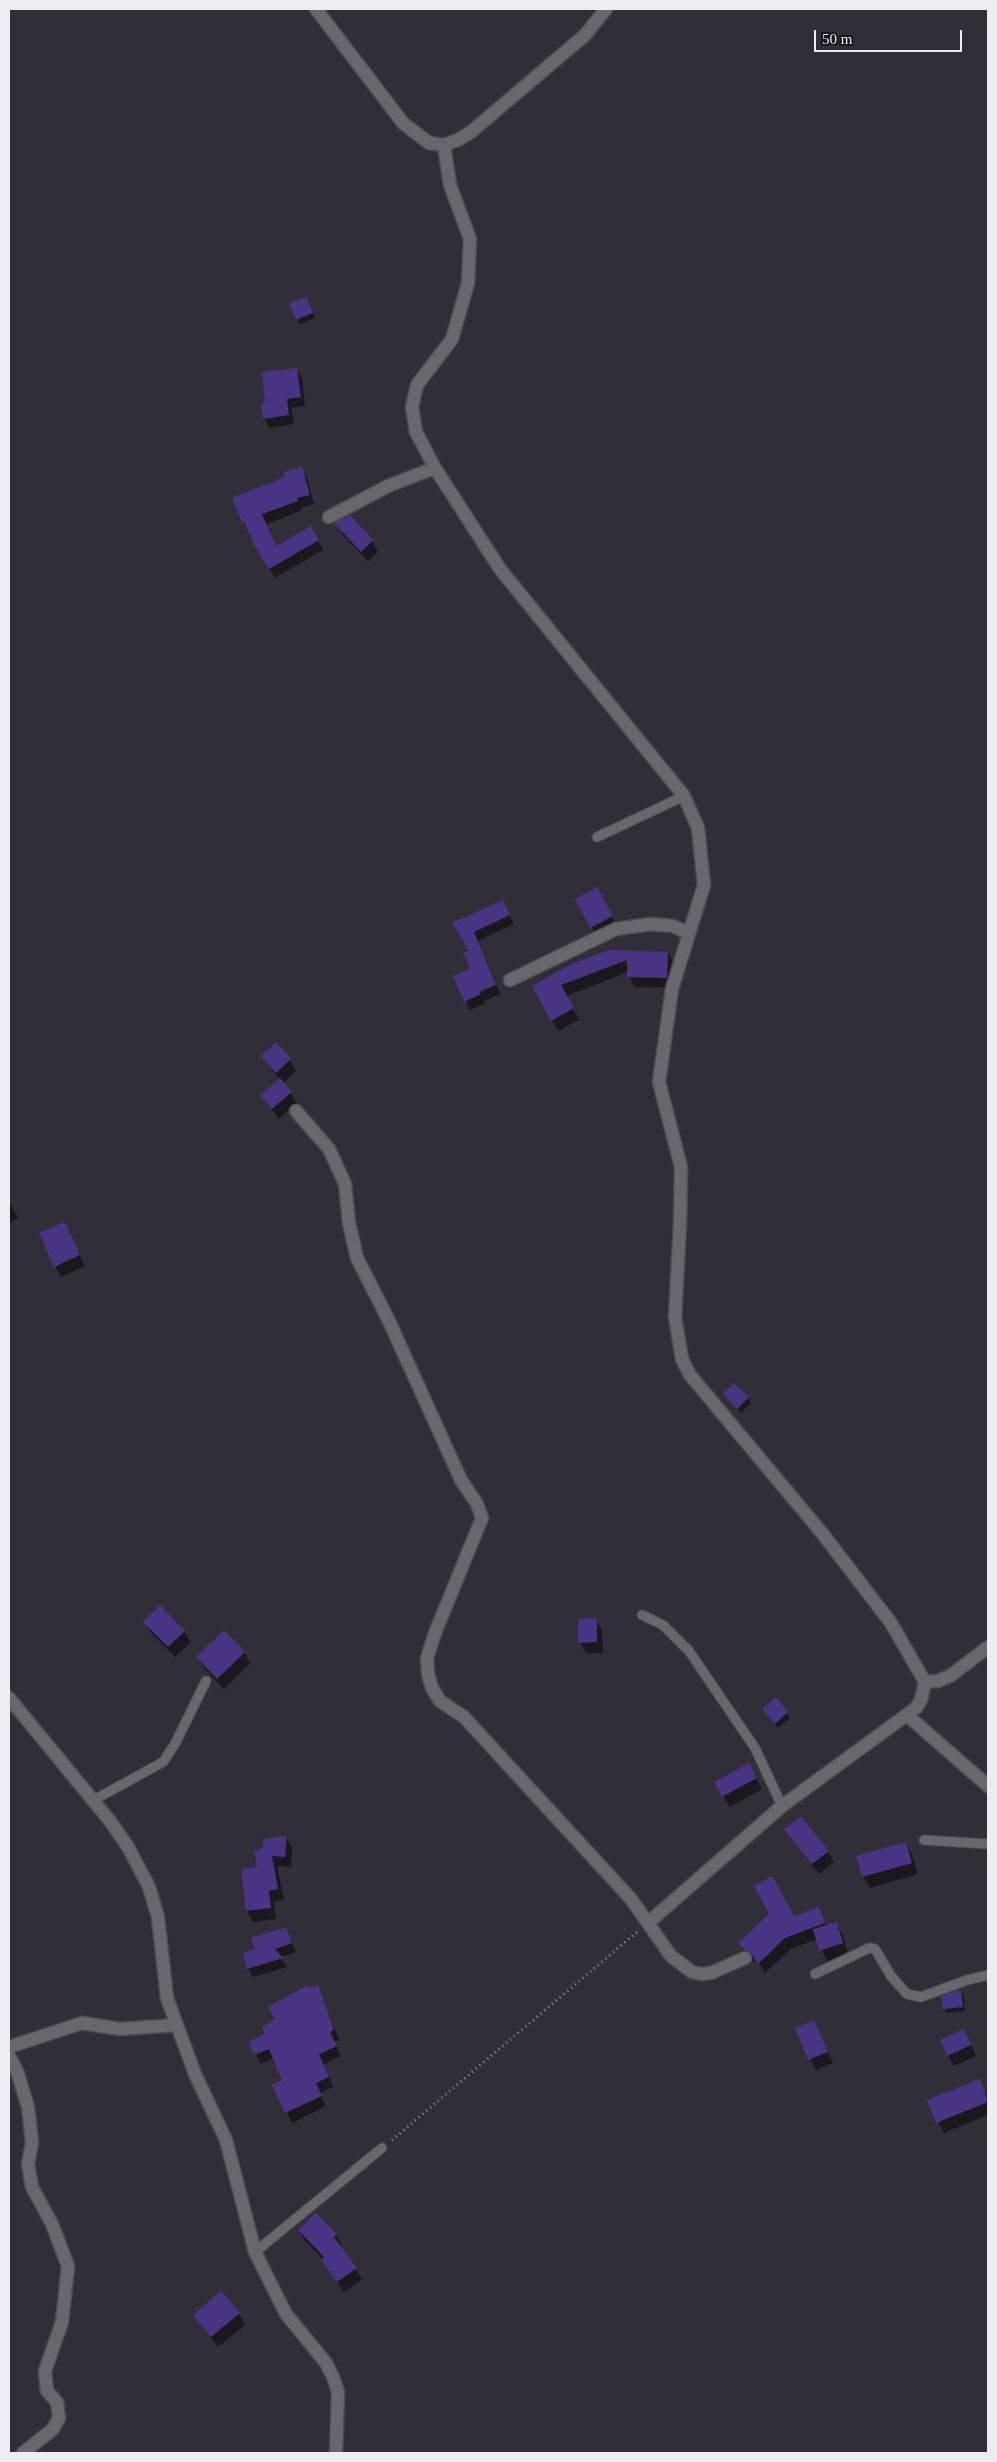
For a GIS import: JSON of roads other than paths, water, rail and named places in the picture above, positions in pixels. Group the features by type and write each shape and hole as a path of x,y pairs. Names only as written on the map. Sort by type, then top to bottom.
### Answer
{"street":[{"path":"316,9 403,122 429,143 444,145 458,140 471,132 531,82 585,35 606,9"},
{"path":"444,145 450,185 470,239 468,283 452,339 417,385 412,407 416,432 435,468 500,569 684,796 698,828 704,885 672,989 663,1040 659,1082 681,1167 675,1317 682,1359 690,1375 822,1533 891,1623 925,1682 921,1700 908,1716 782,1806 649,1922"},
{"path":"329,517 390,485 435,468"},
{"path":"510,980 616,930 651,924 673,926 688,933"},
{"path":"296,1111 329,1149 346,1184 349,1223 357,1258 390,1321 462,1480 477,1504 482,1518 435,1633 427,1658 428,1674 432,1688 440,1701 464,1717 631,1899 649,1922 671,1956 692,1972 701,1974 711,1972 745,1958"},
{"path":"925,1682 938,1681 950,1676 988,1647"},
{"path":"9,1698 128,1846 149,1887 159,1925 167,1998 195,2074 226,2140 255,2252 286,2314 326,2363 338,2392 336,2453"},
{"path":"908,1716 988,1786"},
{"path":"9,2047 82,2023 120,2029 177,2025"},
{"path":"9,2056 17,2071 28,2106 32,2142 28,2164 32,2187 52,2224 68,2266 62,2322 45,2371 47,2391 56,2402 59,2418 53,2429 23,2453"}],"lane":[{"path":"598,837 684,796"},
{"path":"642,1615 663,1625 689,1651 755,1748 782,1806"},
{"path":"92,1801 163,1762 172,1749 206,1682"},
{"path":"924,1840 988,1844"},
{"path":"815,1974 869,1948 875,1949 890,1976 906,1994 921,1997 967,1980 988,1975"},
{"path":"255,2252 382,2148"}]}
